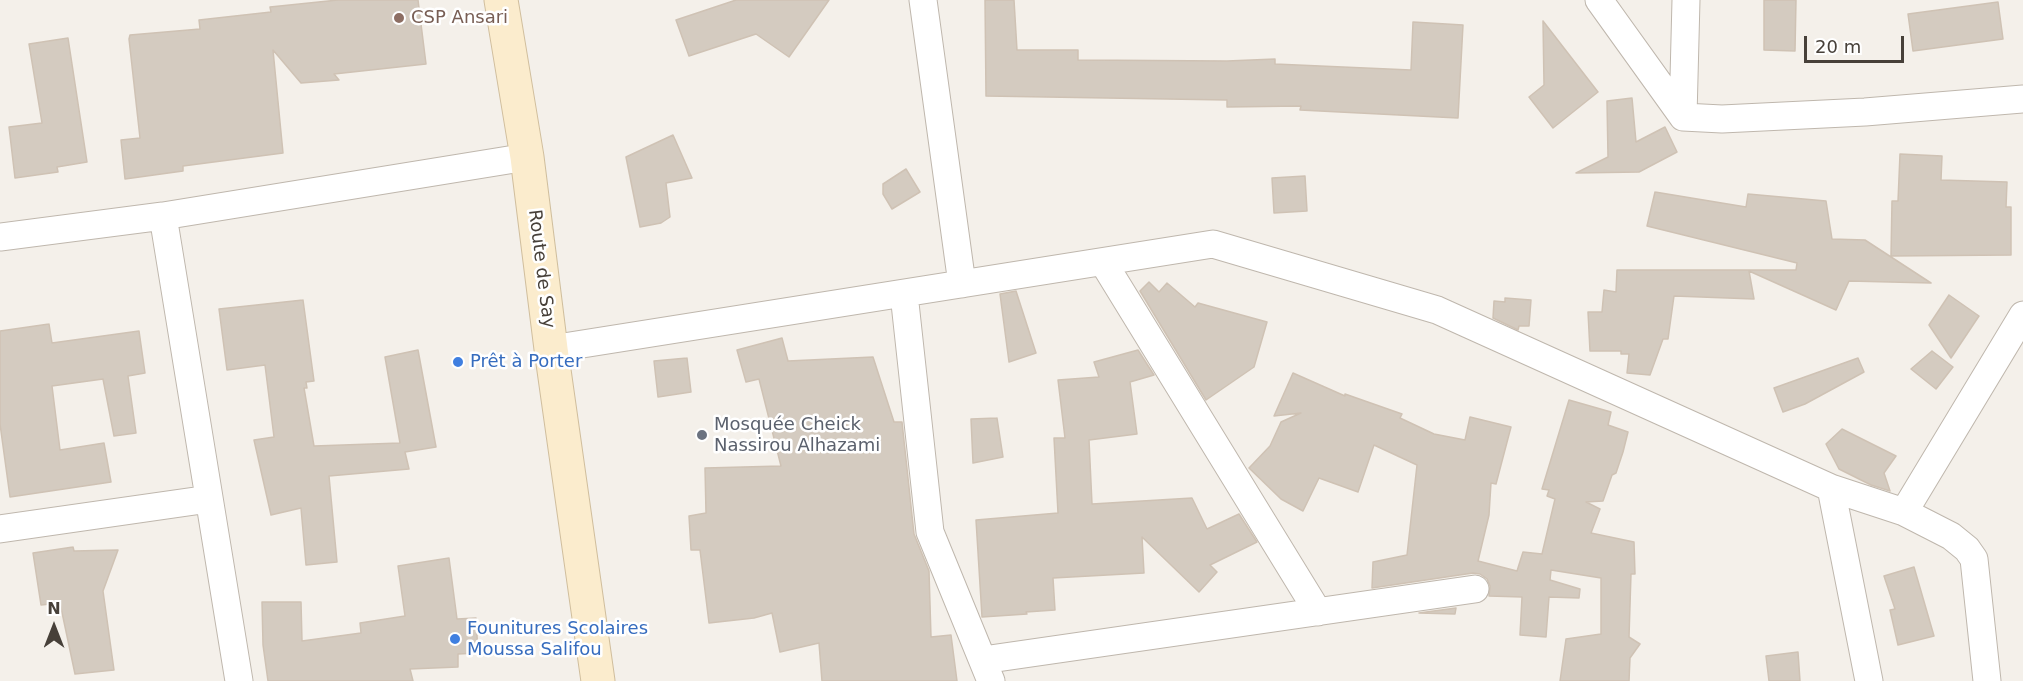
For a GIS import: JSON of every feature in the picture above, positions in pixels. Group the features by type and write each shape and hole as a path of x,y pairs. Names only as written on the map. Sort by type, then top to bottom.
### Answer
{"main road":[{"name":"Route de Say","path":"501,0 527,157 551,350 598,681"}],"street":[{"path":"923,0 962,284"},
{"path":"1599,0 1683,117"},
{"path":"1683,117 1686,0"},
{"path":"1683,117 1722,119 1865,112 2023,99"},
{"path":"0,237 163,216 527,157"},
{"path":"163,216 239,681"},
{"path":"551,350 1213,244 1437,310 1831,488 1904,512 1951,536 1967,549 1974,559 1987,681"},
{"path":"1103,261 1318,612"},
{"path":"904,294 930,532 987,671 1318,612 1475,589"},
{"path":"1904,512 2023,315"},
{"path":"1831,488 1869,681"},
{"path":"0,529 209,499"}],"building":[{"path":"338,0 418,0 426,64 334,74 339,80 301,83 273,50 283,153 183,166 183,171 125,179 121,140 140,138 130,35 200,29 199,20 271,12 270,7"},
{"path":"736,0 829,0 789,57 756,34 689,56 676,20"},
{"path":"985,0 1014,0 1017,50 1078,50 1078,60 1275,59 1275,64 1411,70 1413,22 1463,25 1458,118 1300,110 1301,106 1227,107 1227,100 986,96"},
{"path":"1764,0 1796,0 1795,51 1764,50"},
{"path":"1998,2 2003,39 1913,51 1908,14"},
{"path":"1543,21 1598,92 1553,128 1529,97 1544,85"},
{"path":"68,38 87,162 57,167 58,172 15,178 9,127 42,123 29,44"},
{"path":"1632,98 1636,142 1665,127 1677,152 1639,172 1576,173 1608,157 1607,101"},
{"path":"673,135 692,178 666,183 670,217 661,223 640,227 626,157"},
{"path":"1900,154 1942,156 1941,180 2007,182 2006,207 2011,207 2011,255 1891,256 1892,201 1898,201"},
{"path":"906,169 920,192 892,209 883,194 883,184"},
{"path":"1305,176 1307,211 1274,213 1272,178"},
{"path":"1655,192 1746,207 1748,194 1826,201 1832,239 1865,240 1931,283 1849,281 1836,310 1749,271 1754,299 1674,296 1668,339 1663,339 1650,375 1627,373 1629,354 1621,354 1621,351 1590,351 1588,312 1602,312 1604,290 1616,292 1617,270 1796,270 1797,263 1647,226"},
{"path":"1149,282 1159,292 1167,283 1195,307 1198,303 1267,322 1254,367 1206,400 1140,291"},
{"path":"1016,291 1036,353 1009,362 1000,294"},
{"path":"1949,295 1979,316 1951,358 1929,325"},
{"path":"1505,298 1531,300 1529,326 1519,326 1518,330 1493,318 1494,301 1505,302"},
{"path":"303,300 314,381 306,382 307,388 304,388 314,446 400,443 385,357 418,350 436,447 405,452 409,469 329,476 337,562 306,565 301,508 271,515 254,440 274,437 265,365 227,370 219,309"},
{"path":"49,324 52,343 139,331 145,373 128,376 136,433 114,436 103,379 52,386 60,450 104,443 111,482 10,497 0,424 0,331"},
{"path":"782,338 788,361 873,357 894,422 902,422 914,534 929,571 931,637 951,635 957,681 822,681 819,643 780,652 772,613 754,618 709,623 700,550 691,550 689,516 706,513 705,468 781,466 759,379 746,382 737,350"},
{"path":"1138,350 1154,375 1130,382 1137,434 1089,440 1092,504 1192,498 1207,529 1239,514 1257,542 1210,565 1217,572 1199,592 1142,537 1144,573 1053,578 1055,610 982,617 976,520 1058,513 1054,438 1065,438 1058,380 1099,377 1094,362"},
{"path":"1932,351 1953,367 1936,389 1911,369"},
{"path":"687,358 691,392 658,397 654,361"},
{"path":"1858,358 1864,372 1805,404 1783,412 1774,388"},
{"path":"1293,373 1345,396 1345,394 1402,414 1400,418 1434,434 1465,440 1470,417 1511,427 1496,484 1491,483 1489,515 1478,561 1517,571 1523,552 1542,554 1555,499 1547,496 1549,490 1542,489 1569,400 1611,412 1608,425 1628,432 1623,452 1603,501 1586,502 1600,509 1591,533 1634,542 1635,574 1631,574 1629,637 1640,644 1630,658 1629,681 1560,681 1566,639 1601,634 1601,578 1551,570 1550,580 1580,589 1579,598 1549,597 1546,637 1520,635 1522,597 1489,596 1490,586 1487,579 1480,574 1473,573 1372,588 1373,562 1407,555 1417,465 1374,445 1358,492 1319,478 1303,511 1281,499 1249,468 1270,446 1281,422 1301,413 1274,416"},
{"path":"997,418 1003,457 973,463 971,419"},
{"path":"1842,429 1896,456 1884,473 1890,491 1871,485 1839,469 1826,444"},
{"path":"73,547 74,551 118,550 103,591 114,670 75,674 60,603 41,605 33,553"},
{"path":"449,558 457,619 476,618 478,653 458,654 458,667 410,669 413,681 268,681 263,645 262,602 301,602 302,641 361,633 360,623 405,616 398,566"},
{"path":"1914,567 1934,636 1898,645 1890,610 1895,609 1884,576"},
{"path":"1456,608 1455,614 1419,613"},
{"path":"1798,652 1800,681 1769,681 1766,656"}],"place":[{"name":"CSP Ansari","path":"399,18"},
{"name":"Prêt à Porter","path":"458,362"},
{"name":"Mosquée Cheick Nassirou Alhazami","path":"702,435"},
{"name":"Founitures Scolaires Moussa Salifou","path":"455,639"}]}
